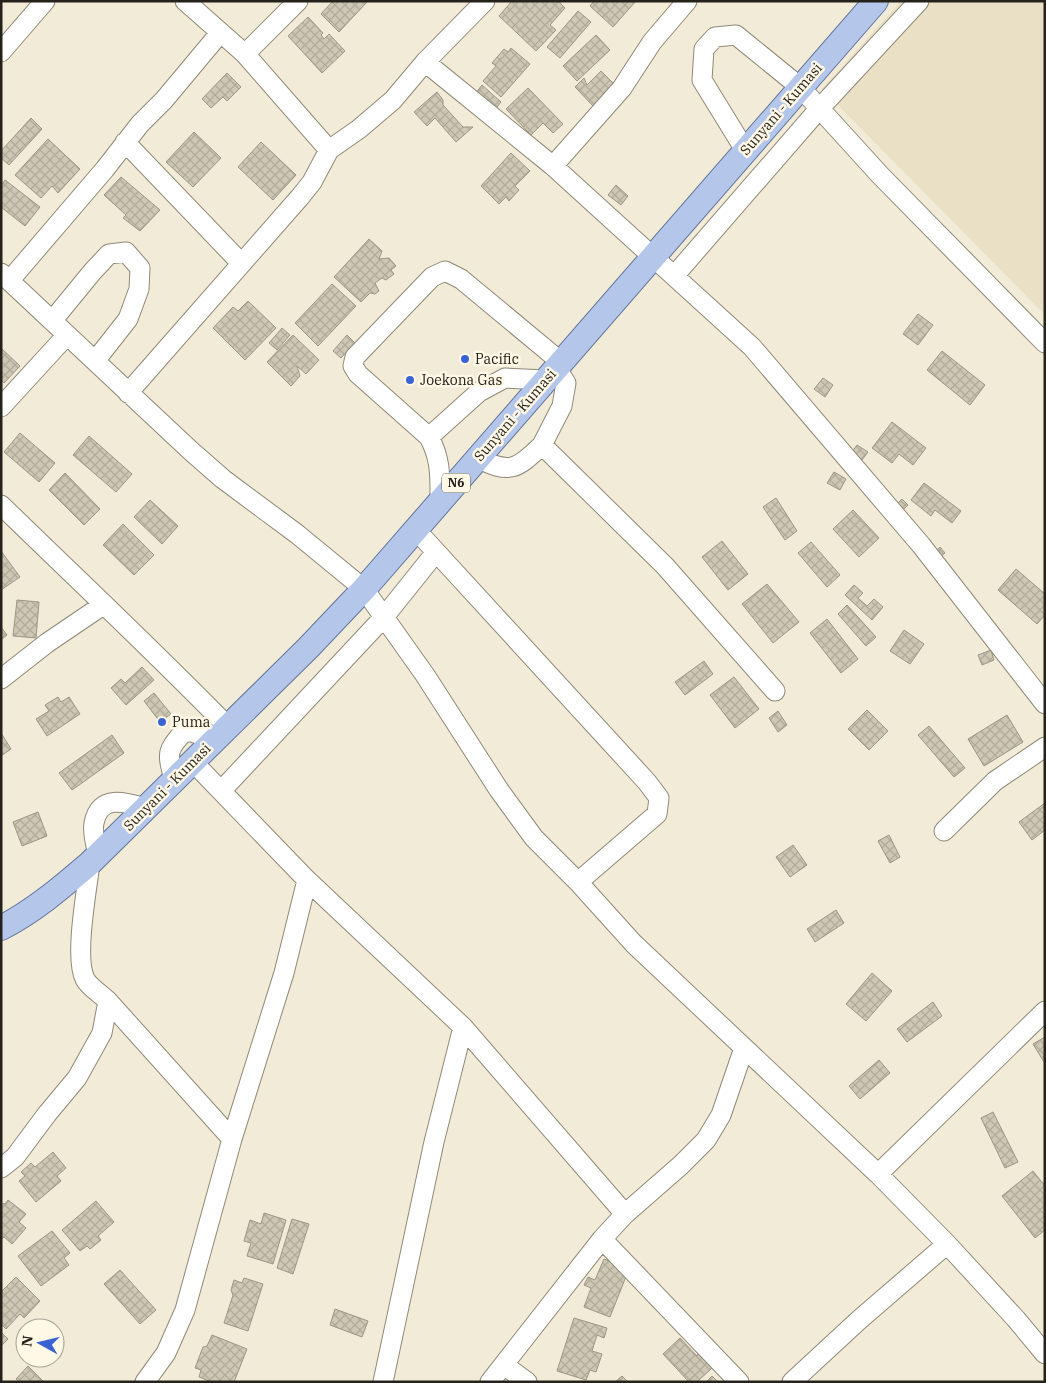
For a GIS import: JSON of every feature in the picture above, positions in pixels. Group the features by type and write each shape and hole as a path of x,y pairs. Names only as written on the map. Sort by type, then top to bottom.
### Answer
{"main road":[{"name":"Sunyani - Kumasi","path":"1,928 17,920 55,892 94,859 308,648 364,589 876,1"}],"street":[{"path":"1,52 45,1"},
{"path":"185,1 244,54 330,150"},
{"path":"244,54 298,1"},
{"path":"128,393 312,182 330,150 376,116 425,62 485,1"},
{"path":"553,166 622,88 652,42 687,1"},
{"path":"674,276 820,109 919,1"},
{"path":"220,33 164,100 140,124 6,277 128,393 224,479 289,528 364,589 425,675 499,790 534,838 578,882 634,944 878,1174 947,1244 1016,1319 1045,1354"},
{"path":"745,150 702,80 704,49 715,37 736,35 800,87 880,175 1045,343"},
{"path":"425,62 553,166 752,347 921,545 1045,704"},
{"path":"125,142 241,263"},
{"path":"52,321 109,254 126,252 140,268 138,288 128,319 95,361"},
{"path":"440,501 440,466 436,451 429,437 358,374 353,366 355,357 432,277 445,271 461,279 566,383 562,406 542,445 530,456 511,468 494,466 477,458"},
{"path":"1,407 67,335"},
{"path":"429,437 479,392 506,378 554,370"},
{"path":"542,445 665,566 774,691"},
{"path":"1,505 103,605 155,652 221,733"},
{"path":"416,530 647,782 659,798 656,814 578,882"},
{"path":"221,791 384,617 436,552"},
{"path":"1,679 47,642 103,605"},
{"path":"174,780 168,755 174,742 184,732 221,733"},
{"path":"944,831 995,781 1045,747"},
{"path":"193,762 307,880 463,1027 625,1214"},
{"path":"94,859 80,952 81,968 86,982 108,1001 232,1139"},
{"path":"145,1382 166,1353 185,1310 232,1139 284,974 307,880"},
{"path":"1,1168 15,1157 77,1078 102,1032 108,1001"},
{"path":"878,1174 1043,1018"},
{"path":"383,1382 434,1142 463,1027"},
{"path":"490,1382 602,1239 625,1214 681,1165 706,1140 721,1115 744,1048"},
{"path":"602,1239 739,1382"},
{"path":"792,1382 859,1320 947,1244"},
{"path":"504,1365 527,1382"}],"shaded area":[{"path":"901,1 1045,1 1045,315 822,89"}],"building":[{"path":"333,1 368,1 339,32 321,14"},
{"path":"512,1 558,1 565,8 550,25 556,30 536,51 499,16"},
{"path":"594,1 636,1 613,27 590,6"},
{"path":"578,11 591,22 560,58 547,47"},
{"path":"308,17 323,33 321,35 324,39 329,34 345,51 322,73 288,36"},
{"path":"596,35 610,50 577,81 563,66"},
{"path":"511,48 530,64 501,97 483,81 496,66 492,63 504,49 508,52"},
{"path":"601,71 615,85 594,107 575,87 584,78 587,85"},
{"path":"227,73 241,87 227,101 223,97 211,108 202,99"},
{"path":"482,85 501,102 494,111 475,94"},
{"path":"528,88 563,124 553,133 543,123 531,135 506,109"},
{"path":"437,92 443,100 443,105 463,127 473,127 456,142 435,118 427,126 414,112"},
{"path":"31,118 42,129 9,165 1,158 1,151"},
{"path":"194,132 221,158 193,187 166,162"},
{"path":"48,139 80,169 58,193 52,186 41,198 15,175"},
{"path":"261,142 296,175 273,200 238,167"},
{"path":"511,153 530,171 515,186 519,190 509,201 506,197 499,204 481,186"},
{"path":"121,177 160,210 140,231 123,218 126,215 104,195"},
{"path":"5,180 40,207 25,226 1,207 1,186"},
{"path":"616,185 628,196 621,205 608,195"},
{"path":"369,239 382,251 379,259 389,258 396,266 391,270 394,274 386,280 382,278 375,283 379,291 375,294 370,293 361,302 334,277"},
{"path":"332,284 356,306 318,346 295,323"},
{"path":"248,301 276,328 245,360 213,328 233,307 238,311"},
{"path":"918,314 933,325 918,345 903,334"},
{"path":"282,328 290,335 277,350 269,343"},
{"path":"293,335 319,360 306,374 297,366 300,376 291,386 267,362"},
{"path":"347,335 355,343 341,358 333,351"},
{"path":"1,348 20,366 4,383 1,380"},
{"path":"942,351 985,385 970,405 927,370"},
{"path":"823,378 833,385 825,397 814,389"},
{"path":"892,422 926,448 913,465 899,454 892,463 872,448"},
{"path":"20,433 55,463 39,482 4,452"},
{"path":"89,436 132,474 116,492 73,455"},
{"path":"857,445 868,452 862,460 852,452"},
{"path":"834,472 846,479 840,490 827,483"},
{"path":"65,473 100,509 84,525 49,490"},
{"path":"924,483 961,511 952,523 935,510 931,516 911,500"},
{"path":"776,498 797,531 785,540 763,507"},
{"path":"902,499 908,505 901,512 895,506"},
{"path":"150,500 178,526 162,544 134,517"},
{"path":"853,510 879,538 859,557 833,529"},
{"path":"123,524 154,555 134,575 103,545"},
{"path":"722,541 748,574 728,590 702,557"},
{"path":"811,542 840,575 827,587 798,553"},
{"path":"940,547 945,553 940,557 935,552"},
{"path":"1,551 20,577 1,590"},
{"path":"1016,569 1045,594 1045,615 1037,624 998,590"},
{"path":"767,584 799,622 773,643 742,604"},
{"path":"854,585 863,593 858,598 867,606 874,599 883,607 872,620 845,595"},
{"path":"17,600 39,602 36,638 13,636"},
{"path":"847,605 876,637 866,646 838,614"},
{"path":"827,619 858,659 841,673 810,633"},
{"path":"1,627 7,635 1,640"},
{"path":"904,630 924,644 910,664 890,651"},
{"path":"991,650 994,660 982,665 978,655"},
{"path":"704,661 713,674 685,695 675,682"},
{"path":"142,667 154,680 126,705 111,688 121,679 125,683"},
{"path":"734,677 759,709 735,728 710,695"},
{"path":"154,693 171,714 160,722 144,701"},
{"path":"58,697 61,702 69,697 80,714 47,736 36,719 49,711 45,705"},
{"path":"867,710 888,731 869,750 848,729"},
{"path":"778,711 787,725 778,732 769,718"},
{"path":"1007,715 1023,742 984,766 968,739"},
{"path":"929,726 965,768 954,777 918,735"},
{"path":"1,733 11,749 1,756"},
{"path":"112,735 124,753 72,790 59,773"},
{"path":"1045,803 1045,830 1032,840 1019,822"},
{"path":"38,812 47,836 22,846 13,822"},
{"path":"889,835 900,857 890,863 878,841"},
{"path":"793,845 807,865 790,877 776,857"},
{"path":"836,910 844,923 815,942 807,929"},
{"path":"872,973 892,991 866,1021 846,1004"},
{"path":"933,1002 942,1016 907,1042 897,1029"},
{"path":"1045,1037 1045,1062 1044,1062 1033,1044"},
{"path":"879,1060 890,1073 860,1099 849,1086"},
{"path":"993,1112 1018,1162 1005,1168 981,1118"},
{"path":"53,1152 66,1168 57,1176 61,1181 36,1202 19,1181 25,1176 21,1172 31,1163 35,1167"},
{"path":"1033,1171 1045,1186 1045,1230 1035,1238 1002,1196"},
{"path":"8,1200 26,1214 19,1222 26,1228 12,1244 4,1237 1,1240 1,1203 5,1204"},
{"path":"96,1201 114,1222 98,1236 101,1240 90,1249 87,1246 80,1251 62,1230"},
{"path":"264,1213 286,1220 273,1264 247,1256 251,1243 244,1241 250,1220 261,1224"},
{"path":"292,1219 309,1224 293,1274 277,1268"},
{"path":"52,1231 70,1253 64,1258 69,1265 41,1286 18,1256"},
{"path":"604,1259 629,1269 610,1317 584,1307 591,1288 584,1285 588,1277 595,1280"},
{"path":"120,1270 156,1310 140,1324 104,1284"},
{"path":"16,1277 40,1301 24,1318 20,1314 6,1329 1,1324 1,1292"},
{"path":"244,1278 263,1284 248,1331 224,1323 233,1295 231,1290 234,1280 242,1283"},
{"path":"335,1309 368,1321 362,1337 330,1325"},
{"path":"574,1318 607,1328 604,1338 597,1335 592,1351 602,1354 596,1372 590,1370 586,1380 557,1371"},
{"path":"1,1332 8,1339 1,1346"},
{"path":"212,1335 247,1349 234,1382 212,1382 199,1377 201,1370 195,1368 203,1347 207,1346"},
{"path":"680,1338 697,1356 699,1352 713,1367 697,1382 689,1382 663,1354"},
{"path":"26,1368 30,1368 44,1382 19,1382 16,1379"},
{"path":"622,1376 628,1382 615,1382"},
{"path":"712,1376 718,1382 706,1382"}],"place":[{"name":"Pacific","path":"465,359"},
{"name":"Joekona Gas","path":"410,380"},
{"name":"Puma","path":"162,722"}]}
